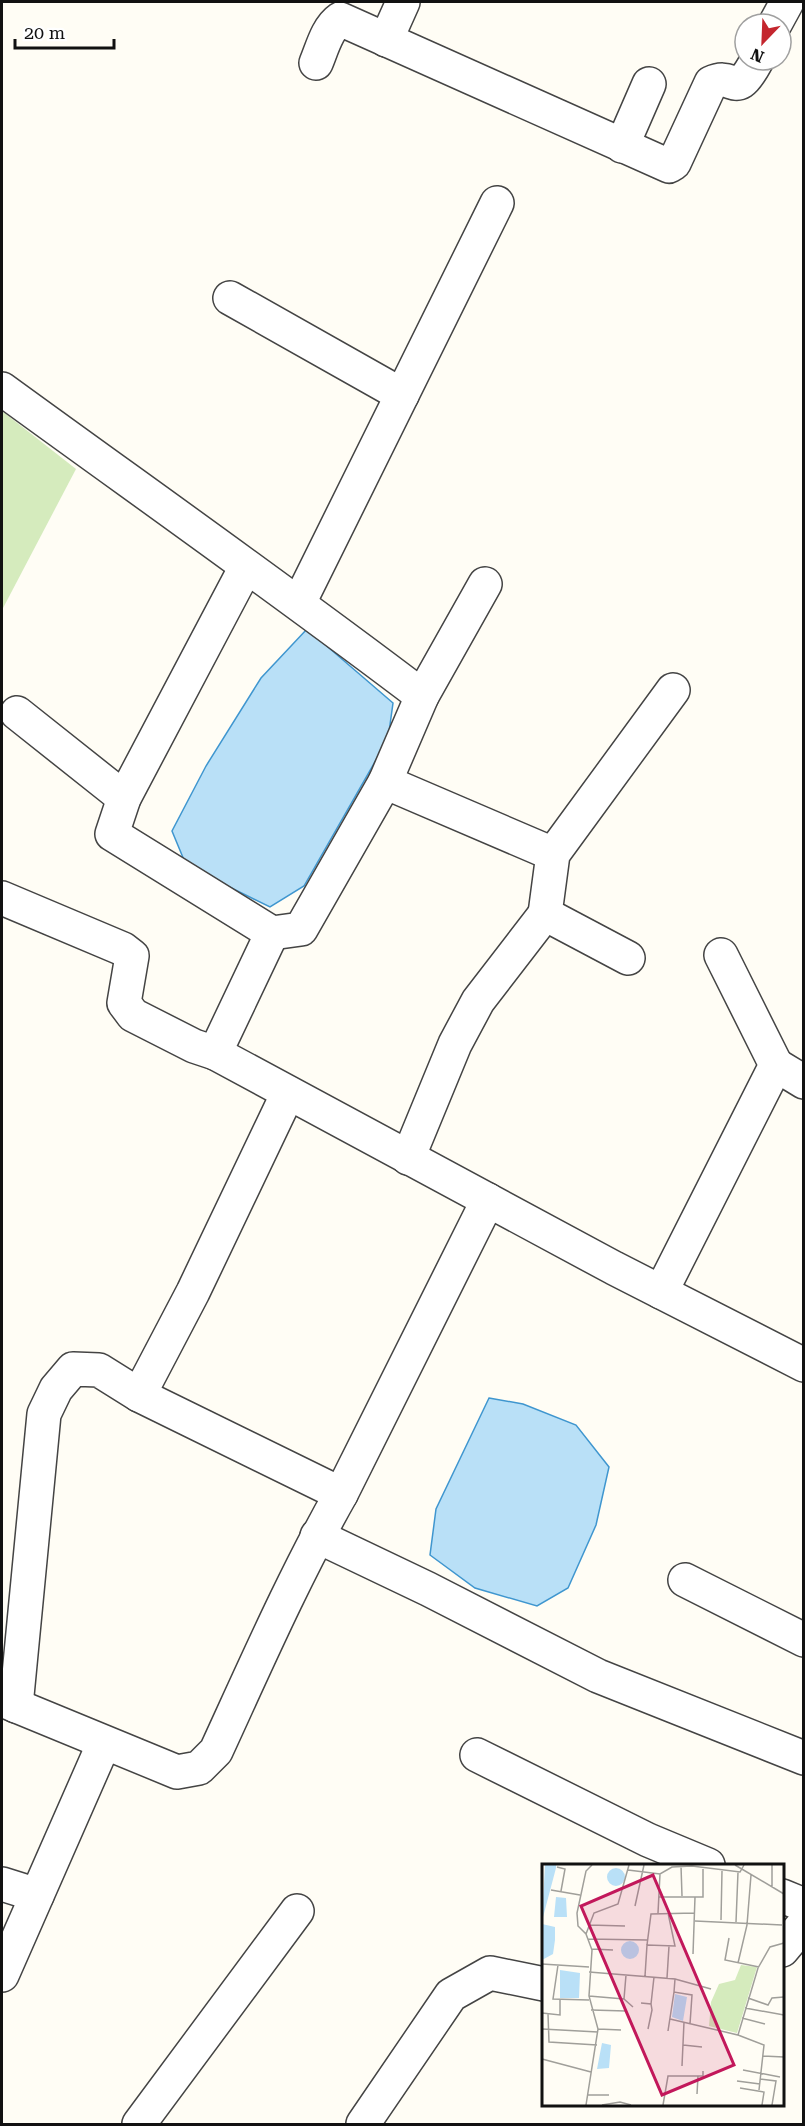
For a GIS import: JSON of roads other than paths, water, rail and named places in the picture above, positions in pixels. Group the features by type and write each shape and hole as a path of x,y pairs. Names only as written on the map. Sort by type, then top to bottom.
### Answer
{"street":[{"path":"386,40 403,2"},
{"path":"316,63 334,23 340,19 669,166 674,163 711,83 717,80 742,83 751,72"},
{"path":"622,146 649,84"},
{"path":"299,603 497,203"},
{"path":"230,298 402,395"},
{"path":"2,389 299,603 422,696"},
{"path":"246,567 124,798 112,834 272,933 300,929 385,782 422,696 486,584"},
{"path":"408,1158 455,1044 478,1001 545,914 554,854 673,690"},
{"path":"17,713 124,798"},
{"path":"385,782 554,854"},
{"path":"2,898 123,949 132,956 124,1003 133,1014 194,1046 215,1053 408,1158 804,1365"},
{"path":"545,914 628,958"},
{"path":"215,1053 272,933"},
{"path":"721,955 776,1065 804,1082"},
{"path":"661,1292 776,1065"},
{"path":"139,1395 193,1292 288,1093"},
{"path":"341,1494 139,1395 99,1370 73,1369 56,1389 44,1414 9,1703 177,1772 199,1768 216,1751 278,1615 317,1536 341,1494 488,1200"},
{"path":"317,1536 428,1589 598,1676 804,1758"},
{"path":"685,1580 804,1640"},
{"path":"2,1974 104,1743"},
{"path":"477,1755 638,1835 706,1864"},
{"path":"2,1884 37,1895"},
{"path":"784,1896 804,1905"},
{"path":"139,2124 297,1911"},
{"path":"784,1949 804,1924"},
{"path":"363,2124 451,1995 490,1973 542,1984"}],"water":[{"path":"307,629 393,703 388,739 304,886 270,907 207,876 184,860 172,831 206,766 261,678"},
{"path":"489,1398 523,1404 576,1425 609,1467 596,1525 568,1588 537,1606 475,1588 430,1555 436,1509"}]}
